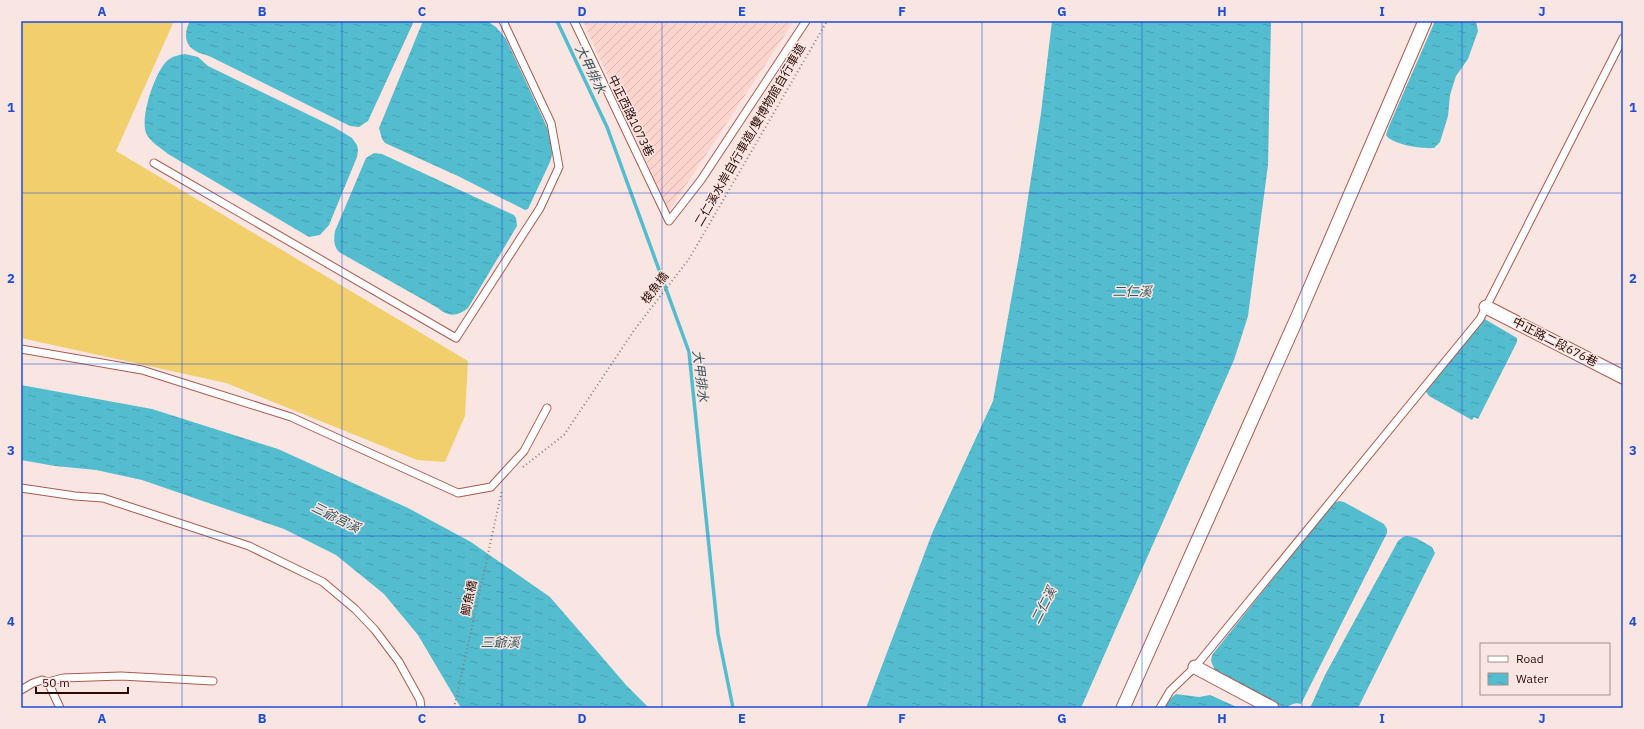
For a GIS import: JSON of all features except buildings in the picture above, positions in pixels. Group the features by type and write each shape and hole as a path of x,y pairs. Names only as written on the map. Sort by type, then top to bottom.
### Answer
{"street":[{"path":"1123,708 1298,316 1425,21"},
{"name":"中正路二段676巷","path":"1486,307 1623,377"},
{"path":"1195,667 1272,708"}],"lane":[{"path":"154,163 456,338 540,208 559,167 551,123 503,21"},
{"name":"中正西路1073巷","path":"574,21 669,221 701,180 806,21"},
{"path":"1160,708 1170,692 1195,667 1480,319 1623,38"},
{"path":"21,349 142,370 291,417 458,493 491,487 524,451 547,408"},
{"path":"21,488 75,496 103,498 249,546 323,582 355,609 375,630 399,662 420,700 422,708"},
{"path":"21,690 42,680 48,682 63,678 121,676 213,682"},
{"path":"48,682 60,708"}],"path":[{"name":"二仁溪水岸自行車道/雙博物館自行車道","path":"689,259 827,21"},
{"name":"梭魚橋","path":"522,468 564,435 635,329 689,259"},
{"name":"鯽魚橋","path":"454,708 503,488"}],"shaded area":[{"path":"21,21 174,21 116,151 468,361 465,416 445,462 417,460 226,383 21,338"},
{"path":"583,21 794,21 669,211"}],"water":[{"path":"190,21 414,21 368,121 359,127 350,126 209,56 199,53 188,44 186,32"},
{"path":"423,21 487,21 496,27 506,39 547,127 552,143 552,155 550,162 528,209 525,210 460,177 385,143 382,139 379,128"},
{"name":"二仁溪","path":"1052,21 1271,21 1268,165 1248,316 1234,360 1081,708 866,708 933,531 993,401 1020,250 1041,113"},
{"path":"1435,21 1476,21 1478,31 1468,59 1456,76 1450,95 1448,116 1440,142 1434,148 1408,146 1394,141 1386,135"},
{"path":"185,54 198,57 208,66 334,127 352,138 357,145 357,157 329,225 320,235 309,237 168,154 148,136 146,133 145,116 150,95 158,74 168,60"},
{"path":"374,153 382,154 514,215 516,218 517,226 468,308 464,311 453,315 445,313 339,252 337,249 334,242 335,231 366,158"},
{"path":"1483,318 1517,338 1517,342 1478,419 1474,417 1472,420 1429,396 1423,387"},
{"name":"三爺溪","path":"21,385 152,409 278,449 408,508 471,542 550,597 627,686 649,708 461,708 418,635 384,594 336,555 284,529 142,480 96,470 55,466 21,460"},
{"path":"1339,501 1344,502 1384,524 1387,529 1387,533 1301,704 1298,703 1284,708 1216,673 1211,661 1212,655 1333,503"},
{"path":"1407,536 1416,538 1432,547 1435,553 1358,708 1310,708 1325,675 1398,541"},
{"path":"1176,694 1199,697 1210,695 1239,708 1164,708"}],"waterway":[{"name":"大甲排水","path":"557,21 607,127 689,352 718,634 733,708"}],"water label":[{"name":"三爺宮溪","path":"336,517"}]}
